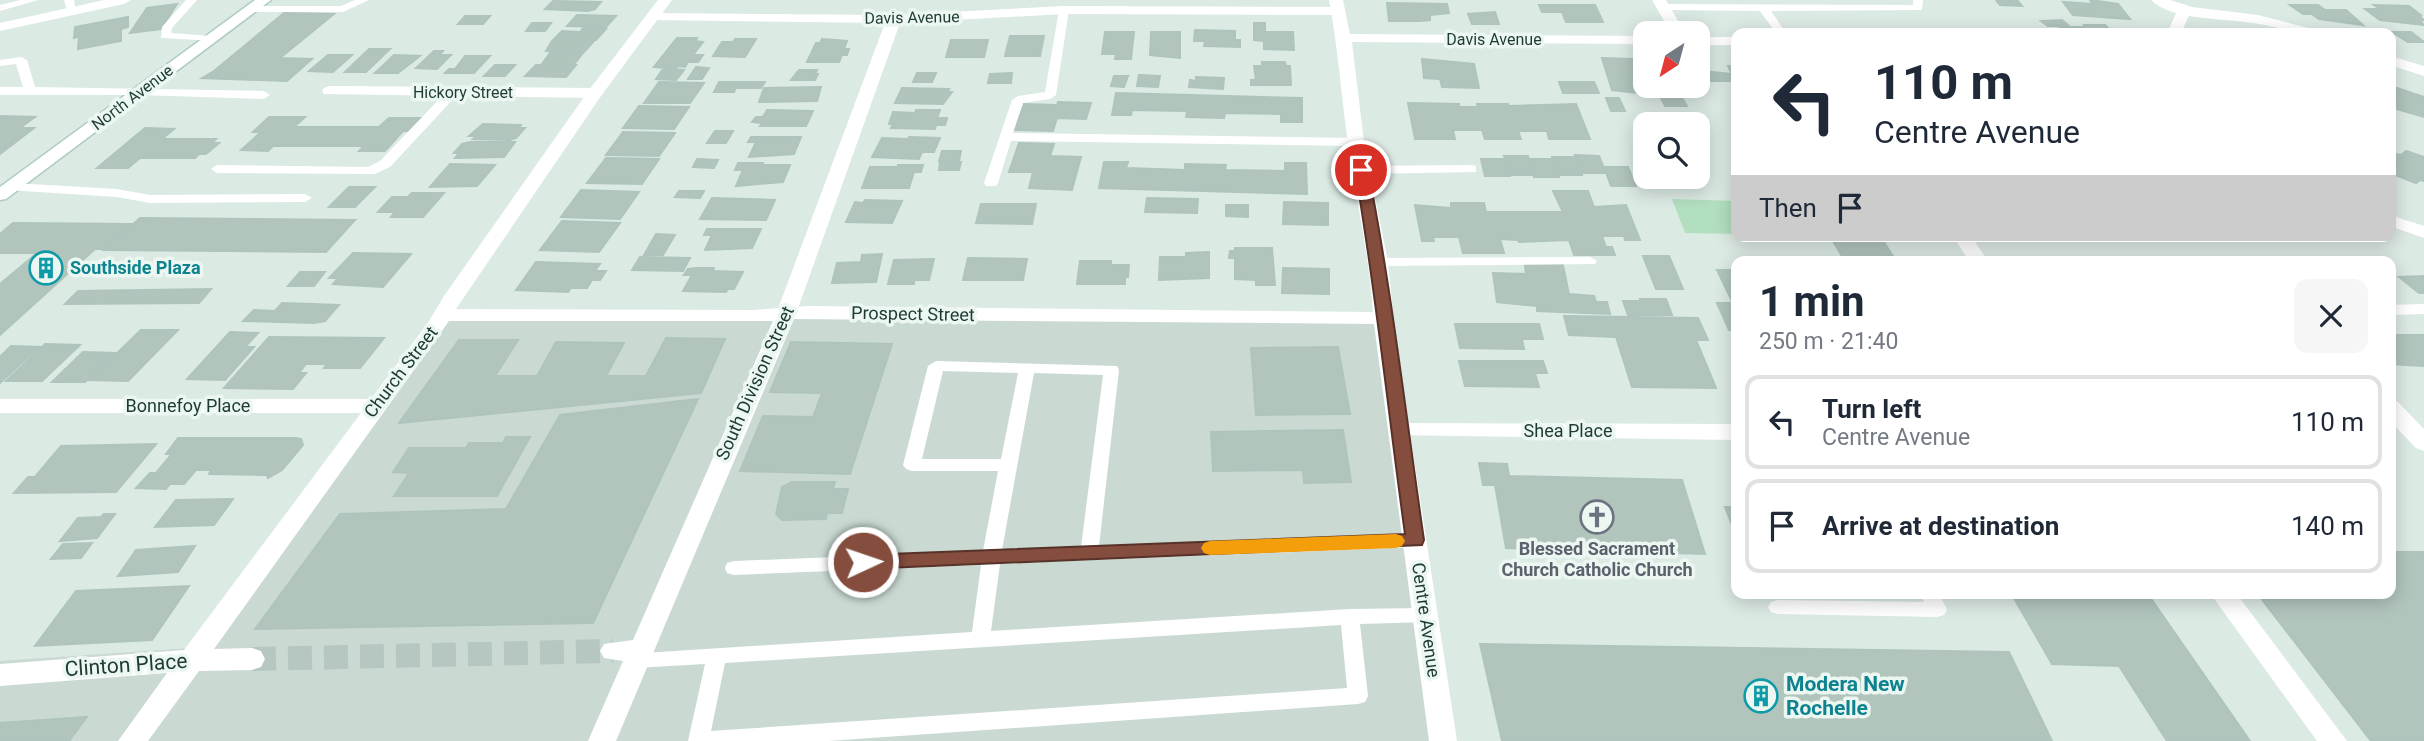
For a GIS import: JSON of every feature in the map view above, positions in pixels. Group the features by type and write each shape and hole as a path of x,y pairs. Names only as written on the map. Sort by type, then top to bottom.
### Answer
{"street":[{"path":"0,27 71,6 124,0"},
{"name":"Church Street","path":"132,741 442,315 595,93 665,0"},
{"path":"2158,0 2201,15 2229,16 2294,28"},
{"path":"2215,0 2229,16"},
{"path":"1661,3 1671,21"},
{"name":"North Avenue","path":"6,191 258,4"},
{"name":"Davis Avenue","path":"653,16 894,19 1064,10 1337,5"},
{"name":"Centre Avenue","path":"1337,5 1344,38 1356,142 1378,262 1443,741"},
{"path":"2176,28 2184,11"},
{"name":"South Division Street","path":"602,741 629,654 786,314 894,19"},
{"name":"Davis Avenue","path":"1344,38 1633,40"},
{"path":"1710,41 1731,41"},
{"path":"2396,62 2424,71"},
{"name":"Hickory Street","path":"330,91 595,93"},
{"path":"2396,222 2424,232"},
{"name":"Prospect Street","path":"442,315 1384,318"},
{"name":"Bonnefoy Place","path":"0,406 377,405"},
{"path":"2396,413 2424,443"},
{"name":"Shea Place","path":"1400,430 1731,432"},
{"path":"2226,599 2333,741"},
{"name":"Clinton Place","path":"0,675 191,660 251,659"}],"lane":[{"path":"0,8 33,0"},
{"path":"192,0 166,27 164,36 211,39"},
{"path":"258,4 343,9 363,0"},
{"path":"1661,3 1764,8 1918,9 1918,0"},
{"path":"1764,8 1778,28"},
{"path":"991,183 1018,100 1049,95 1064,10"},
{"path":"0,63 21,60 30,91"},
{"path":"0,90 264,95"},
{"path":"217,169 370,171 385,163 453,92"},
{"path":"1006,137 1356,142"},
{"path":"1361,170 1471,169"},
{"path":"6,191 117,193 150,200 305,198"},
{"path":"1378,262 1590,261"},
{"path":"2396,310 2424,309"},
{"path":"1008,465 912,465 936,366 1111,370 1089,553"},
{"path":"980,641 992,556 1027,368"},
{"path":"734,568 1415,540"},
{"path":"1778,607 1937,610 1932,599"},
{"path":"629,654 717,655 1350,617 1426,615"},
{"path":"717,655 698,741 1358,696 1350,617"}],"shaded area":[{"path":"454,310 1069,310 1375,314 1435,741 0,741 0,661 190,648"}],"green space":[{"path":"1672,199 1731,201 1731,234 1685,233"}],"building":[{"path":"1996,0 2017,0 2022,6 2000,5"},
{"path":"2090,0 2118,4 2130,19 2073,15 2063,2 2092,4"},
{"path":"553,1 601,2 595,9 588,11 545,9"},
{"path":"1387,3 1447,4 1449,13 1430,15 1430,20 1389,21"},
{"path":"177,4 161,29 130,33 147,8"},
{"path":"1539,5 1595,5 1603,22 1566,22 1562,12 1542,12"},
{"path":"2290,5 2318,5 2325,10 2346,10 2363,25 2319,19 2312,14 2303,14"},
{"path":"2374,5 2409,6 2422,16 2417,15 2424,20 2420,21 2424,25 2380,20 2365,9 2380,9"},
{"path":"1495,12 1499,24 1472,24 1468,14"},
{"path":"284,13 334,14 280,58 312,59 287,81 202,78 214,71"},
{"path":"577,15 616,16 606,27 567,26"},
{"path":"465,16 490,16 483,24 458,24"},
{"path":"128,17 128,27 121,29 121,41 78,49 79,36 74,38 75,27"},
{"path":"2062,20 2069,26 2048,26 2041,21"},
{"path":"532,23 551,23 545,31 526,31"},
{"path":"1254,23 1265,23 1265,32 1293,32 1294,50 1264,49 1264,41 1254,40"},
{"path":"2084,25 2105,25 2108,28 2059,27 2085,27"},
{"path":"583,28 606,29 596,40 554,39 562,31 580,32"},
{"path":"1195,30 1235,31 1235,40 1240,40 1240,47 1204,46 1205,41 1194,41"},
{"path":"1105,32 1134,32 1131,59 1115,59 1116,54 1102,54"},
{"path":"1151,32 1180,32 1180,58 1150,55"},
{"path":"2396,32 2411,32 2424,42 2408,42"},
{"path":"1010,36 1044,36 1040,56 1005,56"},
{"path":"677,38 697,38 695,41 703,42 693,55 703,55 698,62 688,62 685,67 678,66 675,69 654,67"},
{"path":"735,39 756,39 745,57 713,56 722,42 733,42"},
{"path":"822,39 847,41 844,49 849,49 847,55 842,55 839,62 807,62 816,43 820,43"},
{"path":"951,40 988,40 984,57 946,57"},
{"path":"552,41 594,41 585,51 546,51"},
{"path":"369,49 390,49 366,72 345,72"},
{"path":"434,51 443,51 439,55 451,55 437,69 416,68"},
{"path":"550,53 583,53 575,63 542,64"},
{"path":"328,55 352,55 333,72 309,71"},
{"path":"394,55 420,56 398,73 375,73"},
{"path":"465,56 490,56 474,73 445,73 449,69 455,69"},
{"path":"1602,58 1633,59 1633,92 1612,90"},
{"path":"1422,59 1474,64 1479,88 1442,87 1440,79 1424,78"},
{"path":"1262,62 1285,62 1286,66 1290,66 1291,85 1251,85 1251,80 1256,80 1254,66 1262,66"},
{"path":"495,65 515,65 505,76 484,76"},
{"path":"536,65 576,65 566,77 525,76"},
{"path":"696,67 709,68 702,79 688,79"},
{"path":"663,69 684,70 676,80 656,79"},
{"path":"799,70 817,70 815,74 818,74 815,80 791,80"},
{"path":"1710,72 1731,74 1731,81 1710,81"},
{"path":"917,73 936,73 932,82 913,82"},
{"path":"1012,73 1011,83 988,83 990,74"},
{"path":"1139,75 1160,76 1158,87 1137,86"},
{"path":"1114,76 1128,76 1124,87 1111,86"},
{"path":"1196,77 1224,78 1223,89 1189,87 1190,80 1196,81"},
{"path":"659,82 704,83 690,103 644,103"},
{"path":"719,82 739,82 734,92 714,92"},
{"path":"741,82 765,82 761,88 737,88"},
{"path":"1559,82 1594,82 1599,93 1563,93"},
{"path":"821,87 817,101 759,102 764,88"},
{"path":"902,88 949,89 947,92 952,92 943,104 895,103"},
{"path":"2396,88 2424,97 2424,117 2396,109"},
{"path":"1116,93 1302,98 1302,122 1281,122 1281,114 1225,113 1224,118 1186,117 1187,111 1132,110 1131,115 1112,115"},
{"path":"1606,98 1619,98 1625,111 1611,111"},
{"path":"1661,98 1682,98 1687,106 1665,106"},
{"path":"1058,102 1091,103 1086,119 1057,118 1053,131 1014,130 1024,104 1057,105"},
{"path":"1408,103 1459,104 1459,107 1478,107 1477,104 1576,104 1590,139 1549,139 1547,131 1518,131 1521,139 1485,139 1482,130 1453,130 1455,139 1415,139"},
{"path":"639,106 689,107 674,129 623,128"},
{"path":"767,110 813,111 806,126 760,126 762,123 752,122 756,117 763,117"},
{"path":"916,110 940,110 937,118 947,118 945,125 936,125 935,129 891,128 893,124 889,124 893,112 915,113"},
{"path":"0,116 35,117 20,128 34,128 0,154"},
{"path":"269,117 305,117 294,127 379,127 389,118 424,118 412,131 403,131 385,151 359,151 364,146 273,146 268,151 241,150 261,132 253,132"},
{"path":"483,124 521,125 519,128 525,128 516,138 510,140 473,139 477,136 469,136"},
{"path":"145,128 174,129 162,139 216,139 212,143 219,143 206,154 199,154 195,158 140,158 128,168 97,168"},
{"path":"715,131 733,131 726,143 707,143"},
{"path":"623,132 675,133 659,156 606,155"},
{"path":"751,137 801,137 794,154 749,157 756,142 748,142"},
{"path":"882,138 940,138 934,152 922,152 919,159 872,157"},
{"path":"515,142 504,157 455,158 459,153 454,153 462,144"},
{"path":"1019,143 1054,144 1050,156 1081,157 1072,190 1029,188 1033,172 1009,172"},
{"path":"942,151 961,151 959,161 939,161"},
{"path":"2406,151 2424,157 2424,181 2416,183 2396,175 2396,154 2401,155"},
{"path":"1575,155 1599,156 1606,173 1581,173"},
{"path":"1504,156 1528,156 1534,175 1510,175"},
{"path":"1552,157 1576,157 1582,175 1558,175"},
{"path":"606,158 659,159 642,184 587,183"},
{"path":"697,159 718,160 714,168 693,167"},
{"path":"1481,159 1505,159 1510,176 1485,176"},
{"path":"1529,159 1553,159 1559,177 1534,177"},
{"path":"940,162 961,162 959,170 939,170"},
{"path":"1104,162 1128,162 1126,168 1185,170 1185,164 1226,165 1225,170 1285,171 1285,163 1306,163 1307,194 1099,188"},
{"path":"738,163 790,165 783,182 736,186 743,170 735,170"},
{"path":"450,164 495,165 477,186 430,187"},
{"path":"923,165 921,172 914,172 909,188 862,188 870,167"},
{"path":"1604,167 1628,167 1633,186 1611,186"},
{"path":"349,187 375,187 355,207 329,207"},
{"path":"581,190 639,192 620,219 561,217"},
{"path":"679,191 704,191 700,198 675,197"},
{"path":"1553,191 1588,191 1594,207 1626,205 1640,240 1625,240 1624,236 1602,236 1606,247 1612,247 1615,255 1574,255 1569,240 1519,242 1500,239 1504,253 1463,253 1459,237 1433,237 1434,241 1422,241 1415,205 1451,208 1451,203 1484,203 1486,212 1563,212"},
{"path":"412,193 444,193 423,217 391,217 395,212 378,212 392,197 408,197"},
{"path":"712,198 775,200 766,220 700,219"},
{"path":"1147,198 1198,199 1197,213 1145,212"},
{"path":"865,200 902,201 892,223 846,222 855,202 863,203"},
{"path":"1284,202 1328,203 1328,225 1283,224"},
{"path":"981,204 1036,204 1032,224 976,223"},
{"path":"1226,205 1248,205 1248,217 1226,216"},
{"path":"140,218 355,220 326,252 104,250"},
{"path":"562,221 620,223 599,252 540,250"},
{"name":"Southside Plaza","path":"13,223 131,224 102,249 95,249 0,335 0,284 37,253 0,253 0,234"},
{"path":"707,229 761,229 752,248 705,250 712,235 704,235"},
{"path":"656,234 675,235 663,255 644,255"},
{"path":"1834,242 1884,242 1893,256 1842,256"},
{"path":"1235,248 1272,248 1275,285 1256,285 1256,280 1235,279 1235,258 1229,258 1230,251 1235,251"},
{"path":"1209,252 1209,278 1159,280 1160,257 1186,257 1186,253"},
{"path":"353,253 411,254 383,287 333,284 338,278 329,278"},
{"path":"882,254 876,282 832,283 837,263 861,262 862,255"},
{"path":"1643,256 1669,256 1683,289 1656,289"},
{"path":"640,257 690,258 683,271 632,270"},
{"path":"968,258 1027,259 1023,280 963,280"},
{"path":"934,259 929,280 914,280 914,284 888,284 894,260"},
{"path":"1524,259 1562,261 1569,294 1594,296 1596,302 1607,302 1610,314 1537,311 1537,306 1497,302 1493,273 1526,274"},
{"path":"1080,261 1111,261 1111,265 1129,265 1128,277 1125,277 1125,284 1077,284"},
{"path":"536,262 600,264 595,271 606,271 600,280 592,280 587,288 571,288 568,292 516,290"},
{"path":"1283,268 1329,269 1329,294 1282,293"},
{"path":"688,269 743,272 734,289 728,289 726,292 683,291 692,275 684,275"},
{"path":"1717,270 1731,270 1731,299"},
{"path":"300,272 325,272 314,286 288,286"},
{"path":"2424,276 2424,293 2419,293 2399,277"},
{"path":"211,289 199,303 65,304 78,291"},
{"path":"1640,299 1666,299 1672,315 1628,315 1623,301 1641,301"},
{"path":"282,303 339,305 325,321 314,323 243,321 254,310 275,311"},
{"path":"1717,303 1731,303 1731,330 1729,330"},
{"path":"1564,316 1698,318 1708,340 1696,340 1716,388 1632,387 1616,337 1569,335"},
{"path":"1455,324 1539,324 1543,339 1522,339 1524,349 1460,348"},
{"path":"141,330 178,330 128,381 89,380"},
{"path":"230,332 258,333 245,347 254,347 225,380 187,379"},
{"path":"2396,335 2424,335 2424,366 2396,364"},
{"path":"269,337 384,338 360,368 324,368 327,364 306,364 299,373 306,373 293,389 224,388"},
{"path":"666,338 725,339 701,393 399,423 459,340 518,340 495,376 537,376 556,342 624,343 606,376 646,376"},
{"path":"791,342 892,344 850,474 740,471 763,416 813,417 822,393 770,392"},
{"path":"45,344 80,345 42,381 6,381"},
{"path":"11,346 39,347 0,383 0,357"},
{"path":"1338,347 1350,414 1256,415 1251,348"},
{"path":"83,352 115,353 85,382 52,382"},
{"path":"1459,361 1543,361 1547,373 1535,373 1539,387 1465,386"},
{"path":"698,399 593,623 255,629 340,514 506,509 560,415"},
{"path":"1343,430 1351,482 1304,483 1303,470 1213,471 1211,432"},
{"path":"506,437 530,437 497,496 394,496 409,473 393,472 409,448 466,448 469,443 503,443"},
{"path":"178,438 296,438 301,439 303,445 282,470 268,478 267,475 209,474 211,470 196,470 184,484 170,484 166,489 136,488 150,473 156,473 172,454 166,454"},
{"path":"156,444 116,492 14,493 28,477 35,477 61,446"},
{"name":"Blessed Sacrament Church Catholic Church","path":"1479,463 1507,464 1509,476 1682,480 1705,554 1506,548 1495,485 1483,485"},
{"path":"792,482 835,482 833,489 848,489 842,513 827,513 826,519 782,520 776,514 782,487"},
{"path":"233,499 214,525 155,527 176,500"},
{"path":"1725,507 1731,507 1731,522"},
{"path":"104,514 115,514 97,538 60,541 78,518 101,517"},
{"path":"92,543 81,558 51,559 63,544"},
{"path":"195,546 178,572 118,576 136,550"},
{"path":"2396,552 2424,552 2424,741 2371,741 2262,599 2396,599"},
{"path":"189,586 152,640 35,646 76,591"},
{"path":"2014,599 2151,599 2250,741 2167,741 2119,666 2052,664"},
{"name":"Modera New Rochelle","path":"1480,644 2009,652 2052,741 1502,741"},
{"path":"87,717 69,741 0,741 0,723"}],"tunnel":[{"path":"252,659 613,651"}],"slow traffic":[{"path":"1210,548 1396,541"}],"place":[{"name":"Southside Plaza","path":"46,268"},
{"name":"Blessed Sacrament Church Catholic Church","path":"1597,517"},
{"name":"Modera New Rochelle","path":"1761,696"}],"route":[{"path":"863,562 1415,540 1385,334 1382,287 1361,170"}]}
